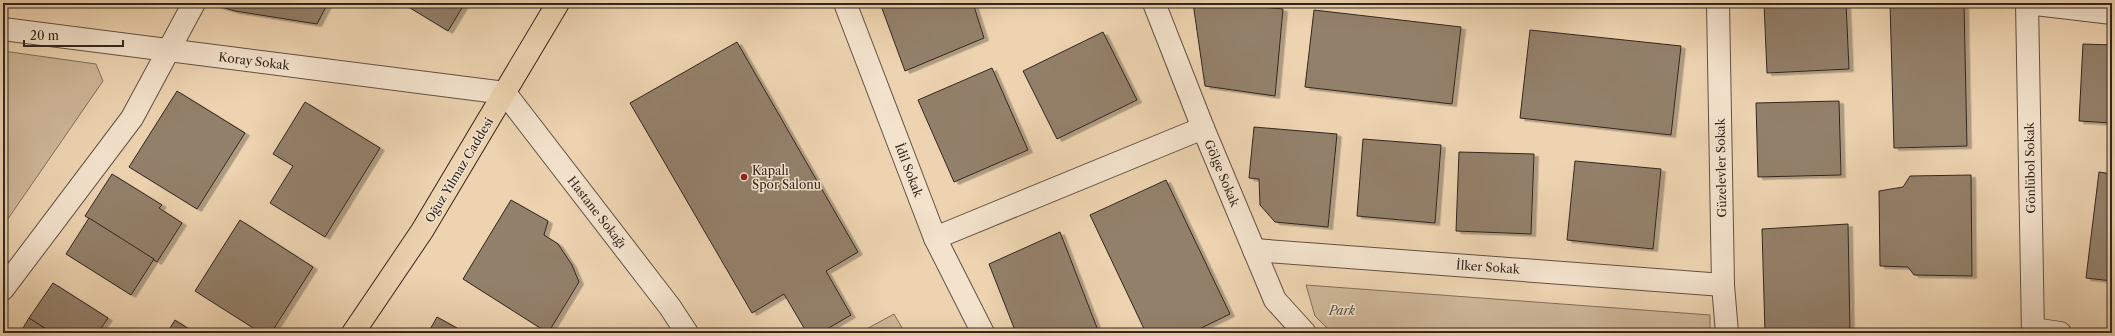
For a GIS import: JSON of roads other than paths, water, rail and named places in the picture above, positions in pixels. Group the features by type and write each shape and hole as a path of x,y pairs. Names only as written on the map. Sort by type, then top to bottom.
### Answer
{"main road":[{"name":"Oğuz Yılmaz Caddesi","path":"353,333 422,231 558,3"}],"street":[{"path":"3,289 132,118 194,3"},
{"name":"İdil Sokak","path":"845,3 935,238 983,333"},
{"name":"Gölge Sokak","path":"1154,3 1203,128 1275,300 1305,333"},
{"name":"Güzelevler Sokak","path":"1718,3 1723,285 1727,333"},
{"path":"2027,3 2112,13"},
{"name":"Gönlübol Sokak","path":"2027,3 2033,331"},
{"name":"Koray Sokak","path":"3,29 505,93"},
{"name":"Hastane Sokağı","path":"505,93 670,307 687,333"},
{"path":"935,238 1203,128"},
{"name":"İlker Sokak","path":"1254,250 1723,285"},
{"path":"2033,331 2060,333"}],"place":[{"name":"Kapalı Spor Salonu","path":"744,177"}],"park label":[{"name":"Park","path":"1342,310"}]}
